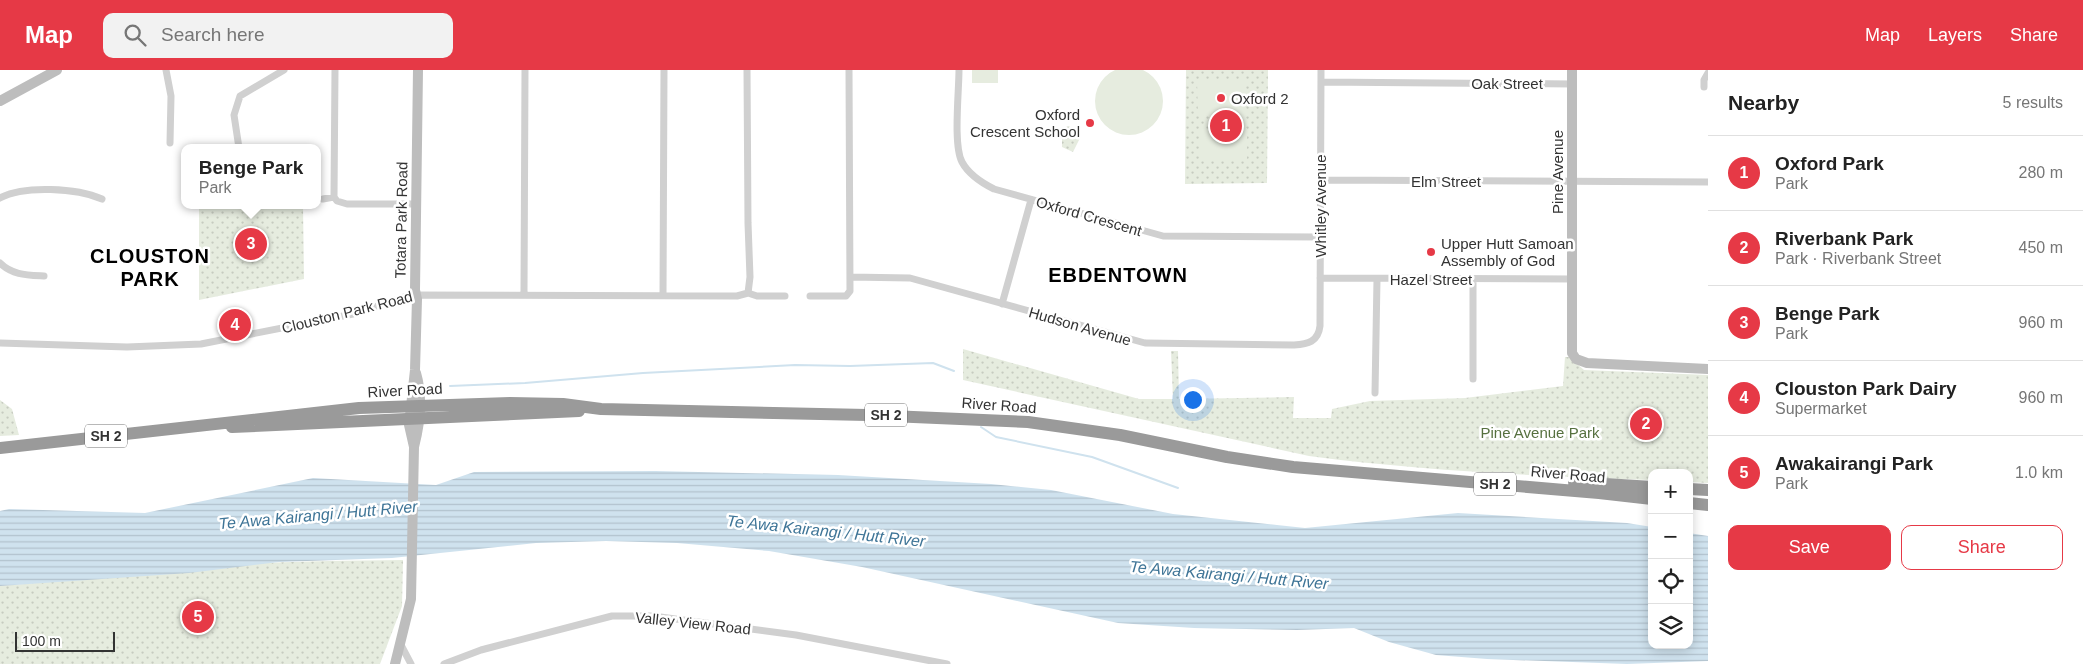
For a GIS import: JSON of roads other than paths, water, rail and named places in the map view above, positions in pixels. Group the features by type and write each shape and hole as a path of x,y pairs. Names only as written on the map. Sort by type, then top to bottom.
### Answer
{"highway":[{"name":"River Road","path":"0,448 212,426 241,428 415,411 563,404 601,409 867,415 1028,422 1120,435 1274,465 1648,499"},
{"name":"River Road","path":"1391,474 1648,487"},
{"path":"1693,489 1708,490"},
{"path":"1599,493 1648,495"},
{"path":"1693,497 1708,498"},
{"path":"1693,503 1708,505"}],"street":[{"path":"0,101 57,70"},
{"path":"166,70 171,96 170,143"},
{"path":"238,144 234,115 240,96 284,70"},
{"path":"335,70 334,197 337,201 347,204 417,204"},
{"name":"Totara Park Road","path":"395,664 411,599 415,411 418,380 415,370 418,70"},
{"path":"524,294 525,70"},
{"path":"663,296 664,70"},
{"path":"747,70 750,277 748,292"},
{"path":"810,296 846,296 850,291 849,70"},
{"name":"Oxford Crescent","path":"960,70 958,147 962,162 982,184 1031,200 1163,236 1320,237"},
{"name":"Whitley Avenue","path":"1314,340 1320,330 1321,70"},
{"name":"Pine Avenue","path":"1572,70 1571,348 1574,357 1587,363 1708,370"},
{"path":"1704,87 1704,80 1708,73"},
{"name":"Oak Street","path":"1321,82 1572,84"},
{"name":"Elm Street","path":"1320,180 1708,182"},
{"path":"0,198 12,192 30,190 91,194 102,199"},
{"path":"322,199 334,197"},
{"path":"1002,304 1031,200"},
{"path":"0,263 10,271 18,274 44,276"},
{"name":"Hudson Avenue","path":"850,277 910,278 1145,343 1294,345 1307,344 1314,340"},
{"name":"Hazel Street","path":"1320,278 1572,279"},
{"path":"1375,393 1376,279"},
{"path":"1473,280 1473,379"},
{"name":"Clouston Park Road","path":"0,343 127,347 191,345 353,314 410,294 737,296 748,292 757,296 785,296"},
{"name":"Valley View Road","path":"444,664 481,650 612,616 652,616 796,635 947,664"},
{"path":"401,645 411,664"}],"water":[{"name":"Te Awa Kairangi / Hutt River","path":"655,471 838,475 991,484 1051,490 1173,514 1305,528 1458,513 1627,523 1648,526 1648,649 1693,649 1693,534 1708,536 1708,661 1627,664 1487,659 1436,655 1389,642 1354,628 1297,630 1194,628 1118,623 862,567 769,551 677,543 606,541 536,543 392,558 279,562 189,573 0,586 0,511 9,509 145,513 313,478 436,485 474,472"}],"waterway":[{"path":"450,386 525,383 643,373 795,365 850,366 933,363 954,371"},
{"path":"981,427 996,437 1092,457 1178,488"}],"place":[{"name":"Oxford 2","path":"1221,98"},
{"name":"Oxford Crescent School","path":"1090,123"},
{"name":"Oxford Park","path":"1226,126"},
{"name":"Benge Park","path":"251,244"},
{"name":"Upper Hutt Samoan Assembly of God","path":"1431,252"},
{"name":"Clouston Park Dairy","path":"235,325"},
{"name":"Riverbank Park","path":"1646,424"},
{"name":"Awakairangi Park","path":"198,617"}],"district":[{"name":"CLOUSTON PARK","path":"150,268"},
{"name":"EBDENTOWN","path":"1118,275"}],"park label":[{"name":"Pine Avenue Park","path":"1540,432"}]}
